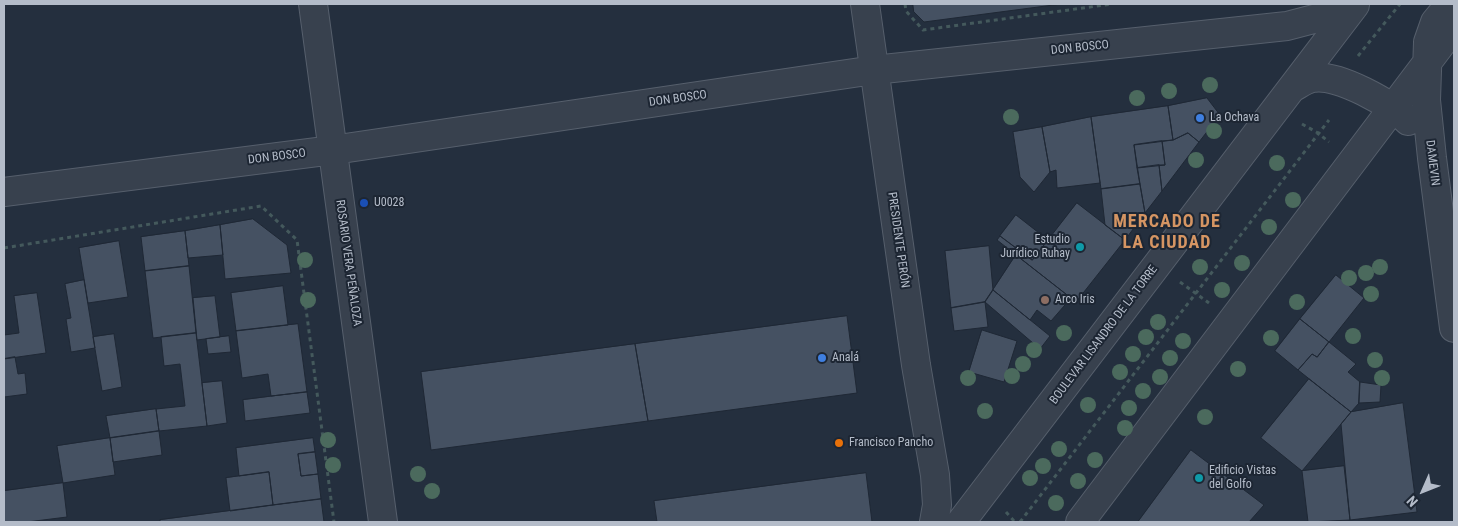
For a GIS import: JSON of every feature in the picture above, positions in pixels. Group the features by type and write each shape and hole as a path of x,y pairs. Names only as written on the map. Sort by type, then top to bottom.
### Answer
{"street":[{"name":"ROSARIO VERA PEÑALOZA","path":"313,4 383,522"},
{"name":"PRESIDENTE PERÓN","path":"864,4 916,365 935,475 937,504 934,522"},
{"name":"DON BOSCO","path":"4,192 333,150 874,70 1287,26 1329,15 1350,4"},
{"name":"BOULEVAR LISANDRO DE LA TORRE","path":"979,515 1292,88 1356,4"},
{"name":"DAMEVIN","path":"1450,4 1435,22 1430,32 1426,100 1454,328"},
{"path":"1080,522 1454,27"},
{"path":"1292,88 1312,78 1328,78 1348,83 1406,119 1432,158"},
{"name":"PRESIDENTE PERÓN","path":"935,475 952,497 979,515"}],"path":[{"path":"906,4 906,11 923,30 1112,4"},
{"path":"1354,61 1400,4"},
{"path":"1020,522 1329,120"},
{"path":"1295,125 1304,123 1332,144"},
{"path":"4,248 262,206 297,240 334,522"},
{"path":"1173,278 1210,303"},
{"path":"979,515 1010,518 1015,522"}],"building":[{"path":"913,4 1061,4 924,22 914,12"},
{"path":"1207,98 1220,115 1199,142 1188,133 1173,140 1168,106"},
{"path":"1168,106 1173,140 1134,145 1140,184 1101,189 1091,117"},
{"path":"1091,117 1100,183 1057,188 1056,170 1050,172 1042,127"},
{"path":"1042,127 1050,172 1034,192 1020,177 1013,132"},
{"path":"1188,133 1199,142 1162,191 1159,165 1165,165 1162,141 1173,140"},
{"path":"1162,141 1165,165 1137,168 1134,145"},
{"path":"1159,165 1162,191 1145,213 1137,168"},
{"path":"1140,184 1145,213 1125,240 1105,225 1101,189"},
{"name":"Estudio Jurídico Ruhay","path":"1077,203 1125,240 1076,302 997,240 1000,236 1032,260"},
{"path":"1016,215 1048,240 1032,260 1000,236"},
{"path":"253,219 287,245 291,273 225,279 220,225"},
{"path":"220,225 223,255 188,258 185,231"},
{"path":"185,231 189,266 145,271 141,237"},
{"path":"119,241 128,297 88,303 79,248"},
{"path":"989,246 993,290 985,302 951,308 945,251"},
{"path":"1016,255 1071,298 1051,321 1037,310 1030,320 993,290"},
{"path":"189,266 196,333 153,338 145,271"},
{"path":"1336,275 1364,298 1329,342 1300,319"},
{"path":"84,280 95,348 71,352 66,319 71,318 65,284"},
{"path":"283,286 288,325 236,331 231,293"},
{"path":"993,290 1050,336 1040,349 985,302"},
{"path":"37,293 46,353 4,359 4,335 19,333 14,296"},
{"path":"215,296 220,337 197,340 193,298"},
{"path":"985,302 988,327 954,331 951,308"},
{"path":"847,316 857,393 648,421 635,344"},
{"path":"1300,319 1329,342 1317,357 1312,354 1298,370 1275,351"},
{"path":"298,324 307,392 271,396 268,374 242,378 236,331"},
{"path":"982,330 1017,341 1004,382 969,372"},
{"path":"196,333 207,426 159,431 156,409 185,406 180,364 164,366 161,337"},
{"path":"114,334 122,387 102,391 93,337"},
{"path":"229,336 231,352 208,354 206,339"},
{"path":"1329,342 1356,364 1348,372 1360,382 1359,403 1351,412 1298,370 1312,354 1317,357"},
{"path":"635,344 648,421 431,450 421,372"},
{"path":"15,357 18,374 25,373 27,394 4,397 4,359"},
{"path":"1309,379 1351,412 1302,471 1261,438"},
{"path":"222,381 227,423 207,426 202,383"},
{"path":"1360,382 1381,385 1380,402 1359,403"},
{"path":"307,392 310,413 245,421 243,400"},
{"path":"1403,403 1417,512 1350,520 1341,424 1351,412"},
{"path":"156,409 159,431 110,438 106,416"},
{"path":"159,431 162,455 113,462 110,438"},
{"path":"110,438 115,475 63,483 57,446"},
{"path":"313,438 315,452 298,454 301,476 318,474 321,499 273,505 269,472 239,476 236,448"},
{"name":"Edificio Vistas del Golfo","path":"1191,450 1264,505 1249,522 1138,522"},
{"path":"315,452 318,474 301,476 298,454"},
{"path":"1344,466 1350,520 1308,522 1302,471"},
{"path":"269,472 273,505 230,511 226,478"},
{"path":"866,473 872,522 657,522 654,501"},
{"path":"63,483 67,517 27,522 4,522 4,491"},
{"path":"321,499 324,522 160,522 160,520"}],"place":[{"name":"La Ochava","path":"1200,118"},
{"name":"U0028","path":"364,203"},
{"name":"Estudio Jurídico Ruhay","path":"1080,247"},
{"name":"Arco Iris","path":"1045,300"},
{"name":"Analá","path":"822,358"},
{"name":"Francisco Pancho","path":"839,443"},
{"name":"Edificio Vistas del Golfo","path":"1199,478"}],"district":[{"name":"MERCADO DE LA CIUDAD","path":"1167,232"}]}
